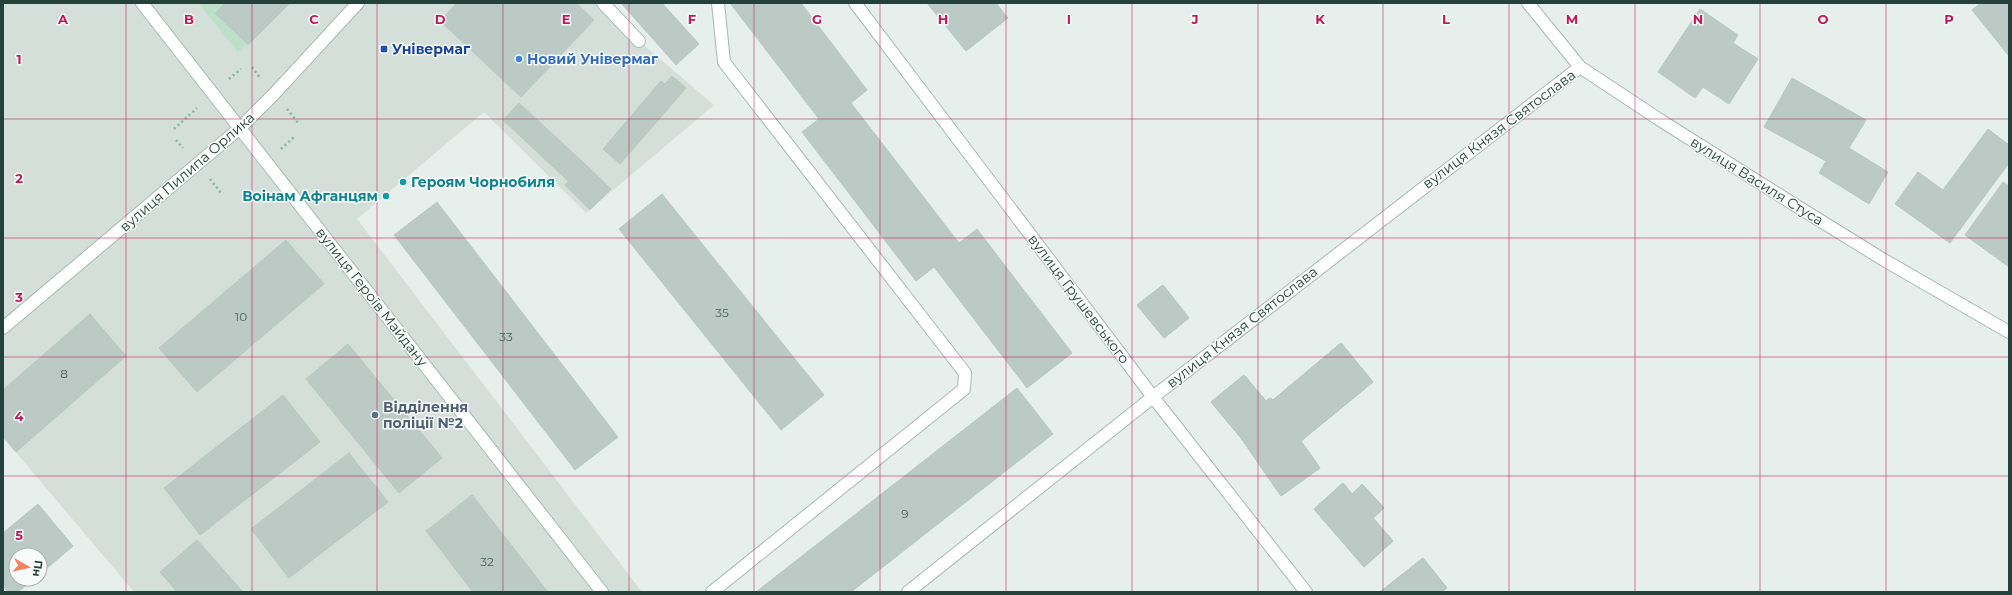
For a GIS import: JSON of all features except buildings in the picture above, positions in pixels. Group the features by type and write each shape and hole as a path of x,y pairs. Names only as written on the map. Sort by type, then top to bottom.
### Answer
{"street":[{"name":"вулиця Героїв Майдану","path":"142,3 602,592"},
{"name":"вулиця Пилипа Орлика","path":"3,328 240,128 274,94 358,3"},
{"path":"603,3 639,41"},
{"path":"712,592 964,390 965,373 724,62 718,3"},
{"name":"вулиця Грушевського","path":"855,3 1153,397 1306,592"},
{"name":"вулиця Василя Стуса","path":"1528,3 1580,67 1660,120 1884,260 2009,332"},
{"name":"вулиця Князя Святослава","path":"908,592 1153,397 1580,67"}],"shaded area":[{"path":"3,3 602,3 639,41 714,105 586,213 484,112 357,219 642,592 134,592 3,437"}],"green space":[{"path":"198,3 224,3 215,13 247,45 238,52"}],"place":[{"name":"Універмаг","path":"384,49"},
{"name":"Новий Універмаг","path":"519,59"},
{"name":"Героям Чорнобиля","path":"403,182"},
{"name":"Воінам Афганцям","path":"386,196"},
{"name":"Відділення поліції №2","path":"375,415"}]}
